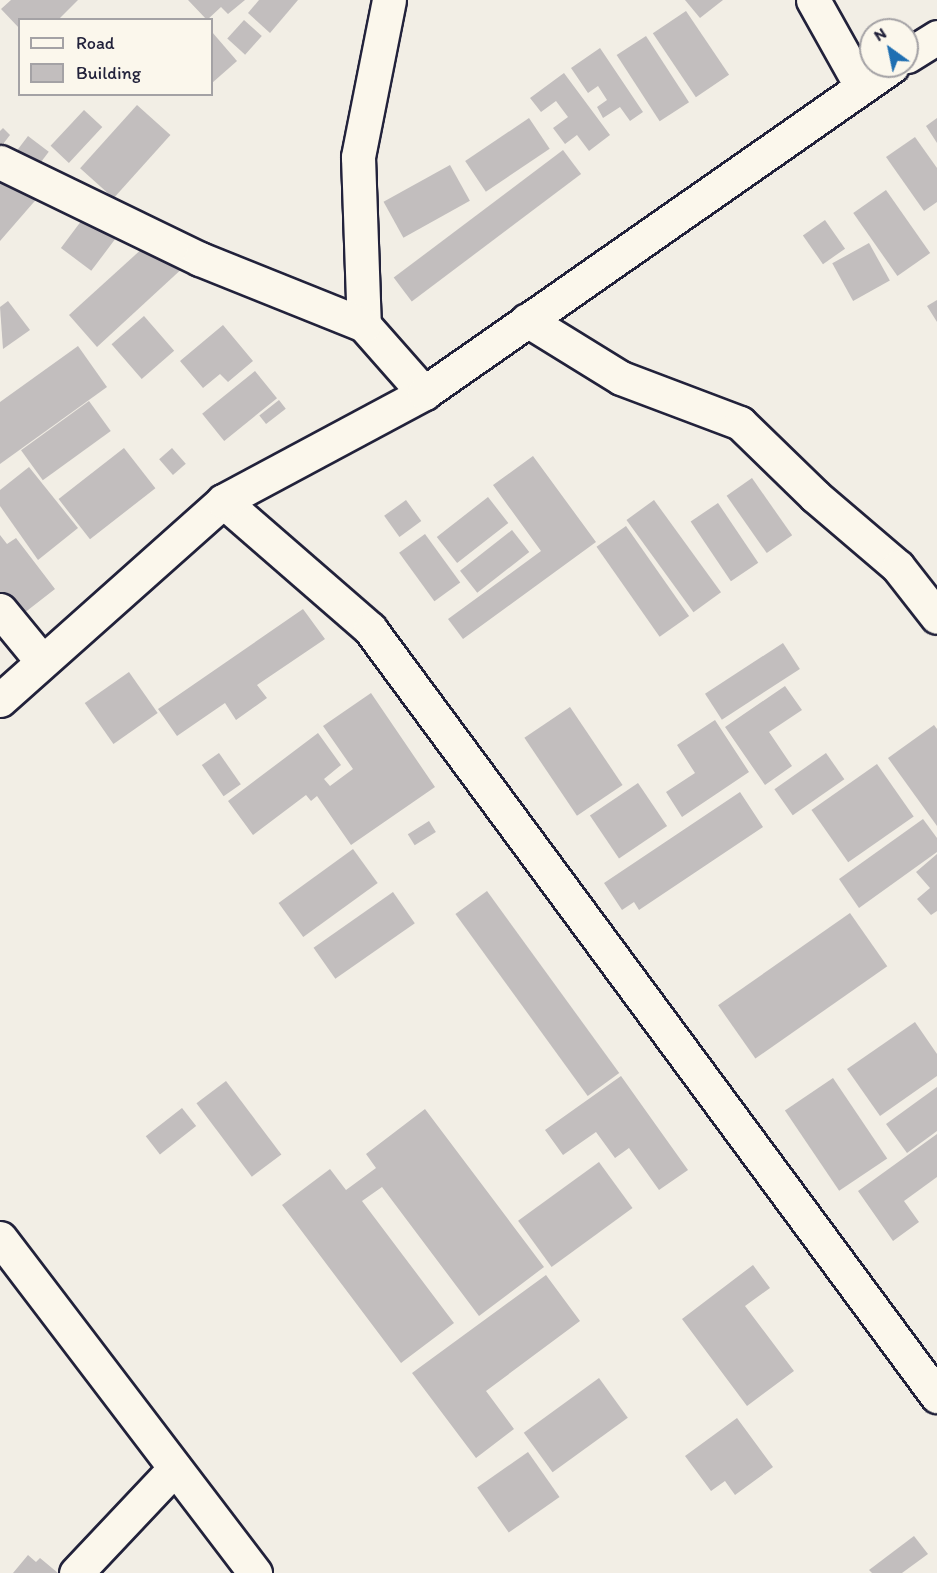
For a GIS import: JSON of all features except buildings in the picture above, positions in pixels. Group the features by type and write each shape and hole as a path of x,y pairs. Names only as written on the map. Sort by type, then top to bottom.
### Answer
{"main road":[{"path":"364,325 358,157 389,0"},
{"path":"813,0 861,86"},
{"path":"919,48 937,37"},
{"path":"0,700 41,660 223,501 424,393 873,78"},
{"path":"0,162 200,259 364,325 424,393"},
{"path":"527,320 621,378 740,423 815,496 898,567 937,617"},
{"path":"223,501 370,629 937,1396"},
{"path":"0,610 41,660"},
{"path":"0,1238 255,1573"},
{"path":"76,1573 175,1468"}]}
